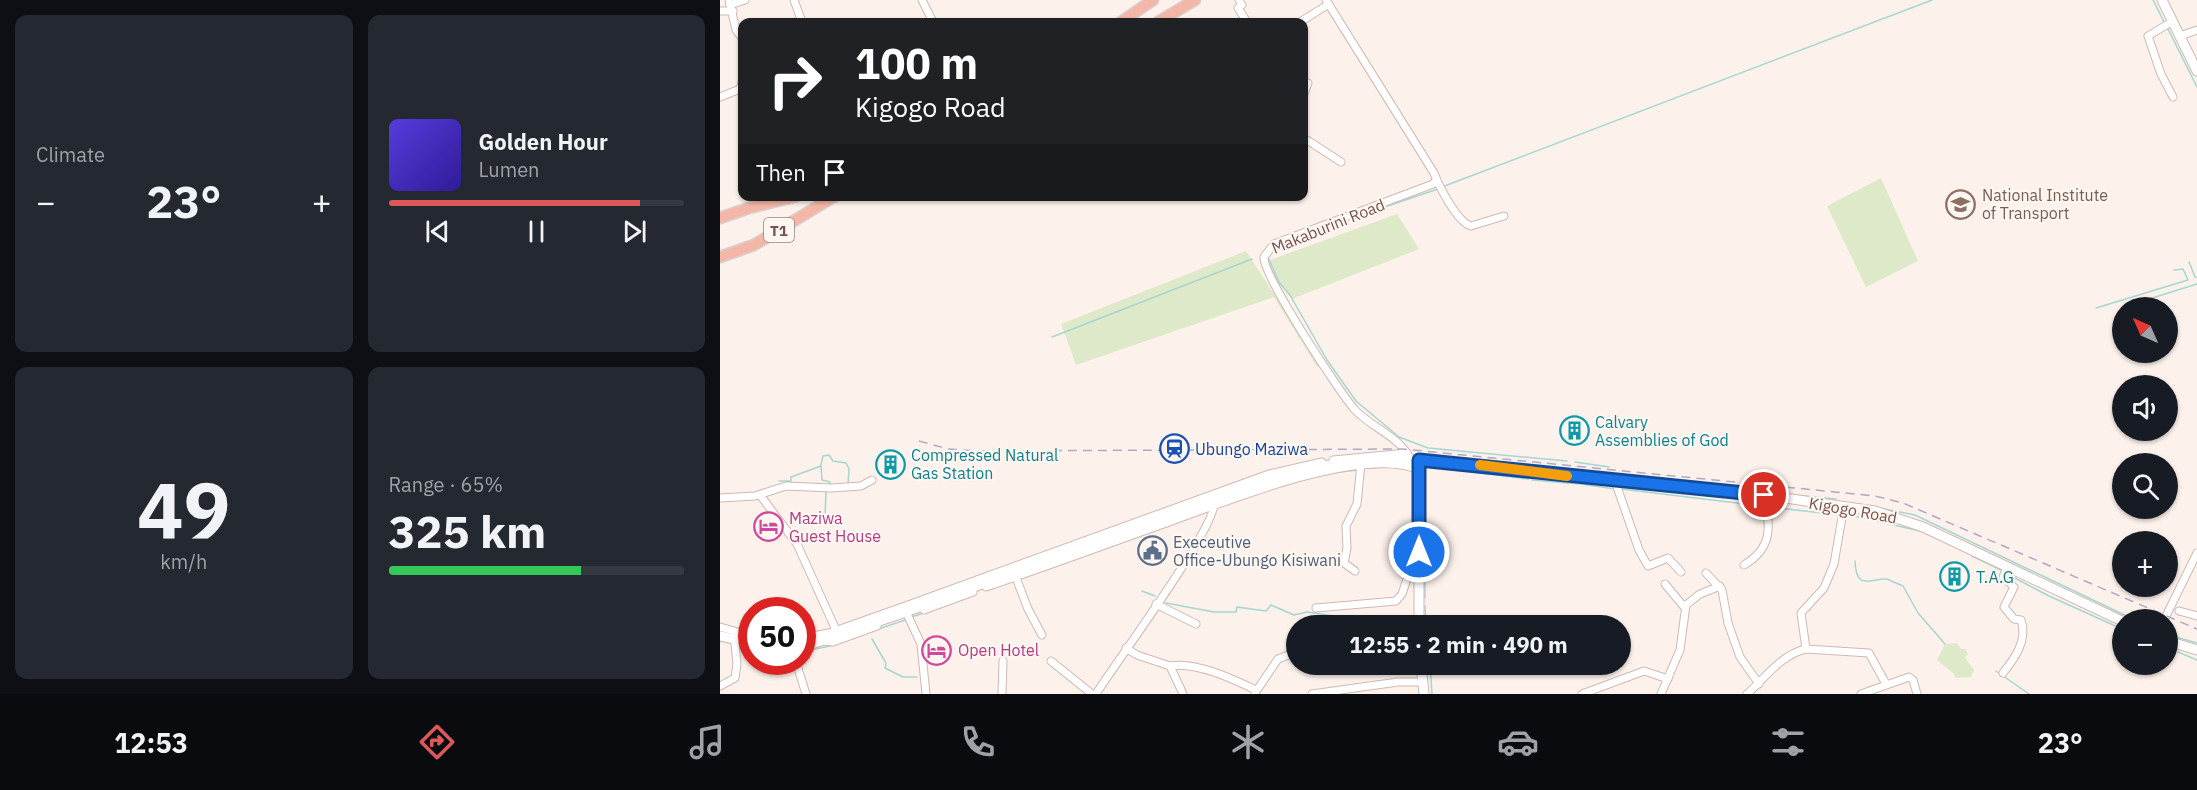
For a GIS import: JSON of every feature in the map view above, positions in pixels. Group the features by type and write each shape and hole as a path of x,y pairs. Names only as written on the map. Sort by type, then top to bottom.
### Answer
{"highway":[{"path":"1127,18 1154,0"},
{"path":"1168,18 1195,0"},
{"name":"T1","path":"720,218 777,201"},
{"name":"T1","path":"720,257 754,245 827,201"}],"main road":[{"path":"2162,0 2197,71"},
{"path":"1412,458 1419,470 1419,615"},
{"name":"Kigogo Road","path":"816,641 1015,575 1303,470 1412,458 1764,495 1844,506 1899,518 2112,616"},
{"path":"720,637 738,642"},
{"path":"2178,644 2197,650"},
{"path":"1422,675 1424,694"}],"street":[{"path":"720,11 745,0"},
{"path":"794,0 801,18"},
{"path":"922,0 931,18"},
{"path":"1239,0 1242,5 1238,8 1245,18"},
{"path":"1305,18 1327,2 1465,224 1474,225 1504,216"},
{"path":"730,5 738,33"},
{"path":"2172,21 2148,36 2161,74 2173,97"},
{"path":"2180,36 2197,30"},
{"path":"720,97 738,90"},
{"path":"1308,141 1341,162"},
{"name":"Makaburini Road","path":"1412,458 1356,411 1337,387 1272,282 1264,256 1272,245 1430,185 1436,180"},
{"path":"816,635 836,630 1269,474 1310,464 1412,458"},
{"path":"1355,571 1344,562 1347,548 1346,526 1358,504 1361,464 1401,464 1419,470"},
{"path":"720,498 760,495 786,486 861,486 872,480"},
{"path":"1615,481 1639,550 1648,566 1668,558 1681,572"},
{"path":"760,495 797,544 836,630"},
{"path":"1744,565 1764,549 1768,539 1764,495"},
{"path":"1051,661 1094,694 1190,555 1212,518 1214,501"},
{"path":"1806,650 1801,613 1824,588 1834,564 1844,506"},
{"path":"2169,609 2197,553"},
{"path":"2003,673 2018,652 2024,632 2021,620 2014,619 2004,607 2014,587 2004,577 2007,568"},
{"path":"1316,608 1395,601 1402,594 1408,576 1419,572"},
{"path":"1706,573 1720,586 1740,657 1759,684"},
{"path":"816,644 824,641 833,642 1015,575 1028,609 1042,635"},
{"path":"1665,584 1685,608"},
{"path":"1661,694 1680,650 1685,608 1693,598 1720,586"},
{"path":"1156,604 1196,624"},
{"path":"2179,611 2197,616"},
{"path":"908,616 921,644 926,694"},
{"path":"720,627 738,632"},
{"path":"720,637 738,644"},
{"path":"720,686 735,678 738,664 735,644"},
{"path":"1126,648 1137,655 1170,666 1179,664 1209,670 1255,692 1278,659 1286,656"},
{"path":"1747,694 1782,661 1797,652 1806,650 1869,653 1881,688"},
{"path":"999,694 1003,661"},
{"path":"1170,666 1183,694"},
{"path":"1582,694 1644,671 1668,679"},
{"path":"800,675 806,694"},
{"path":"1861,694 1910,678 1917,694"},
{"path":"1312,694 1398,682 1423,682"}],"green space":[{"path":"1881,178 1918,261 1866,287 1827,206"},
{"path":"1397,214 1419,249 1292,299 1278,283 1270,260"},
{"path":"1246,251 1320,364 1317,367 1274,297 1076,365 1061,324"},
{"path":"1957,643 1968,654 1965,658 1974,670 1971,677 1956,678 1937,660 1945,644"}],"waterway":[{"path":"1442,187 1932,0"},
{"path":"2153,0 2164,22"},
{"path":"2168,29 2197,87"},
{"path":"1346,220 1438,189"},
{"path":"1268,257 1279,282 1290,295 1327,360 1356,401 1399,437 1428,448 1567,461"},
{"path":"1052,337 1252,259"},
{"path":"2189,262 2197,277"},
{"path":"2096,308 2188,280 2183,269 2174,270"},
{"path":"2155,297 2197,284"},
{"path":"821,465 823,456 829,455 833,461 846,463 849,469 848,484"},
{"path":"1421,455 1552,469"},
{"path":"1575,462 1609,467"},
{"path":"779,481 791,481 791,477 821,466 822,480 830,482 828,486"},
{"path":"1365,468 1376,468"},
{"path":"1441,468 1529,479"},
{"path":"1332,473 1357,470"},
{"path":"1577,471 1618,476"},
{"path":"1532,480 1579,484"},
{"path":"1580,484 1616,489"},
{"path":"1621,489 1762,506"},
{"path":"826,492 825,516 830,525"},
{"path":"1795,495 1836,499"},
{"path":"1770,507 1840,515"},
{"path":"1879,508 1915,515 2112,609"},
{"path":"1845,514 1920,531"},
{"path":"1972,556 2003,571"},
{"path":"1855,561 1856,571 1861,580 1887,579 1903,586 1918,613 1945,644"},
{"path":"1425,563 1425,598"},
{"path":"2007,574 2112,624"},
{"path":"989,590 997,587"},
{"path":"1142,591 1155,596"},
{"path":"1166,603 1214,612 1236,612 1237,607 1266,611 1271,605 1294,615"},
{"path":"1425,606 1425,615"},
{"path":"1294,615 1307,612 1327,615"},
{"path":"911,617 924,613"},
{"path":"864,634 905,620"},
{"path":"2178,638 2197,643"},
{"path":"872,639 886,663 885,668 903,677 917,677"},
{"path":"816,649 834,645"},
{"path":"2178,652 2197,660"},
{"path":"1996,671 2029,694"},
{"path":"1431,675 1432,694"}],"railway":[{"path":"919,441 948,449 979,451 1403,449 1875,496 1903,503 2197,629"}],"slow traffic":[{"path":"1480,465 1567,476"}],"place":[{"name":"National Institute of Transport","path":"1961,204"},
{"name":"Calvary Assemblies of God","path":"1574,431"},
{"name":"Ubungo Maziwa","path":"1174,449"},
{"name":"Compressed Natural Gas Station","path":"890,464"},
{"name":"Maziwa Guest House","path":"768,527"},
{"name":"Execeutive Office-Ubungo Kisiwani","path":"1152,551"},
{"name":"T.A.G","path":"1955,577"},
{"name":"Open Hotel","path":"937,650"}],"route":[{"path":"1419,552 1419,460 1764,495"}]}
